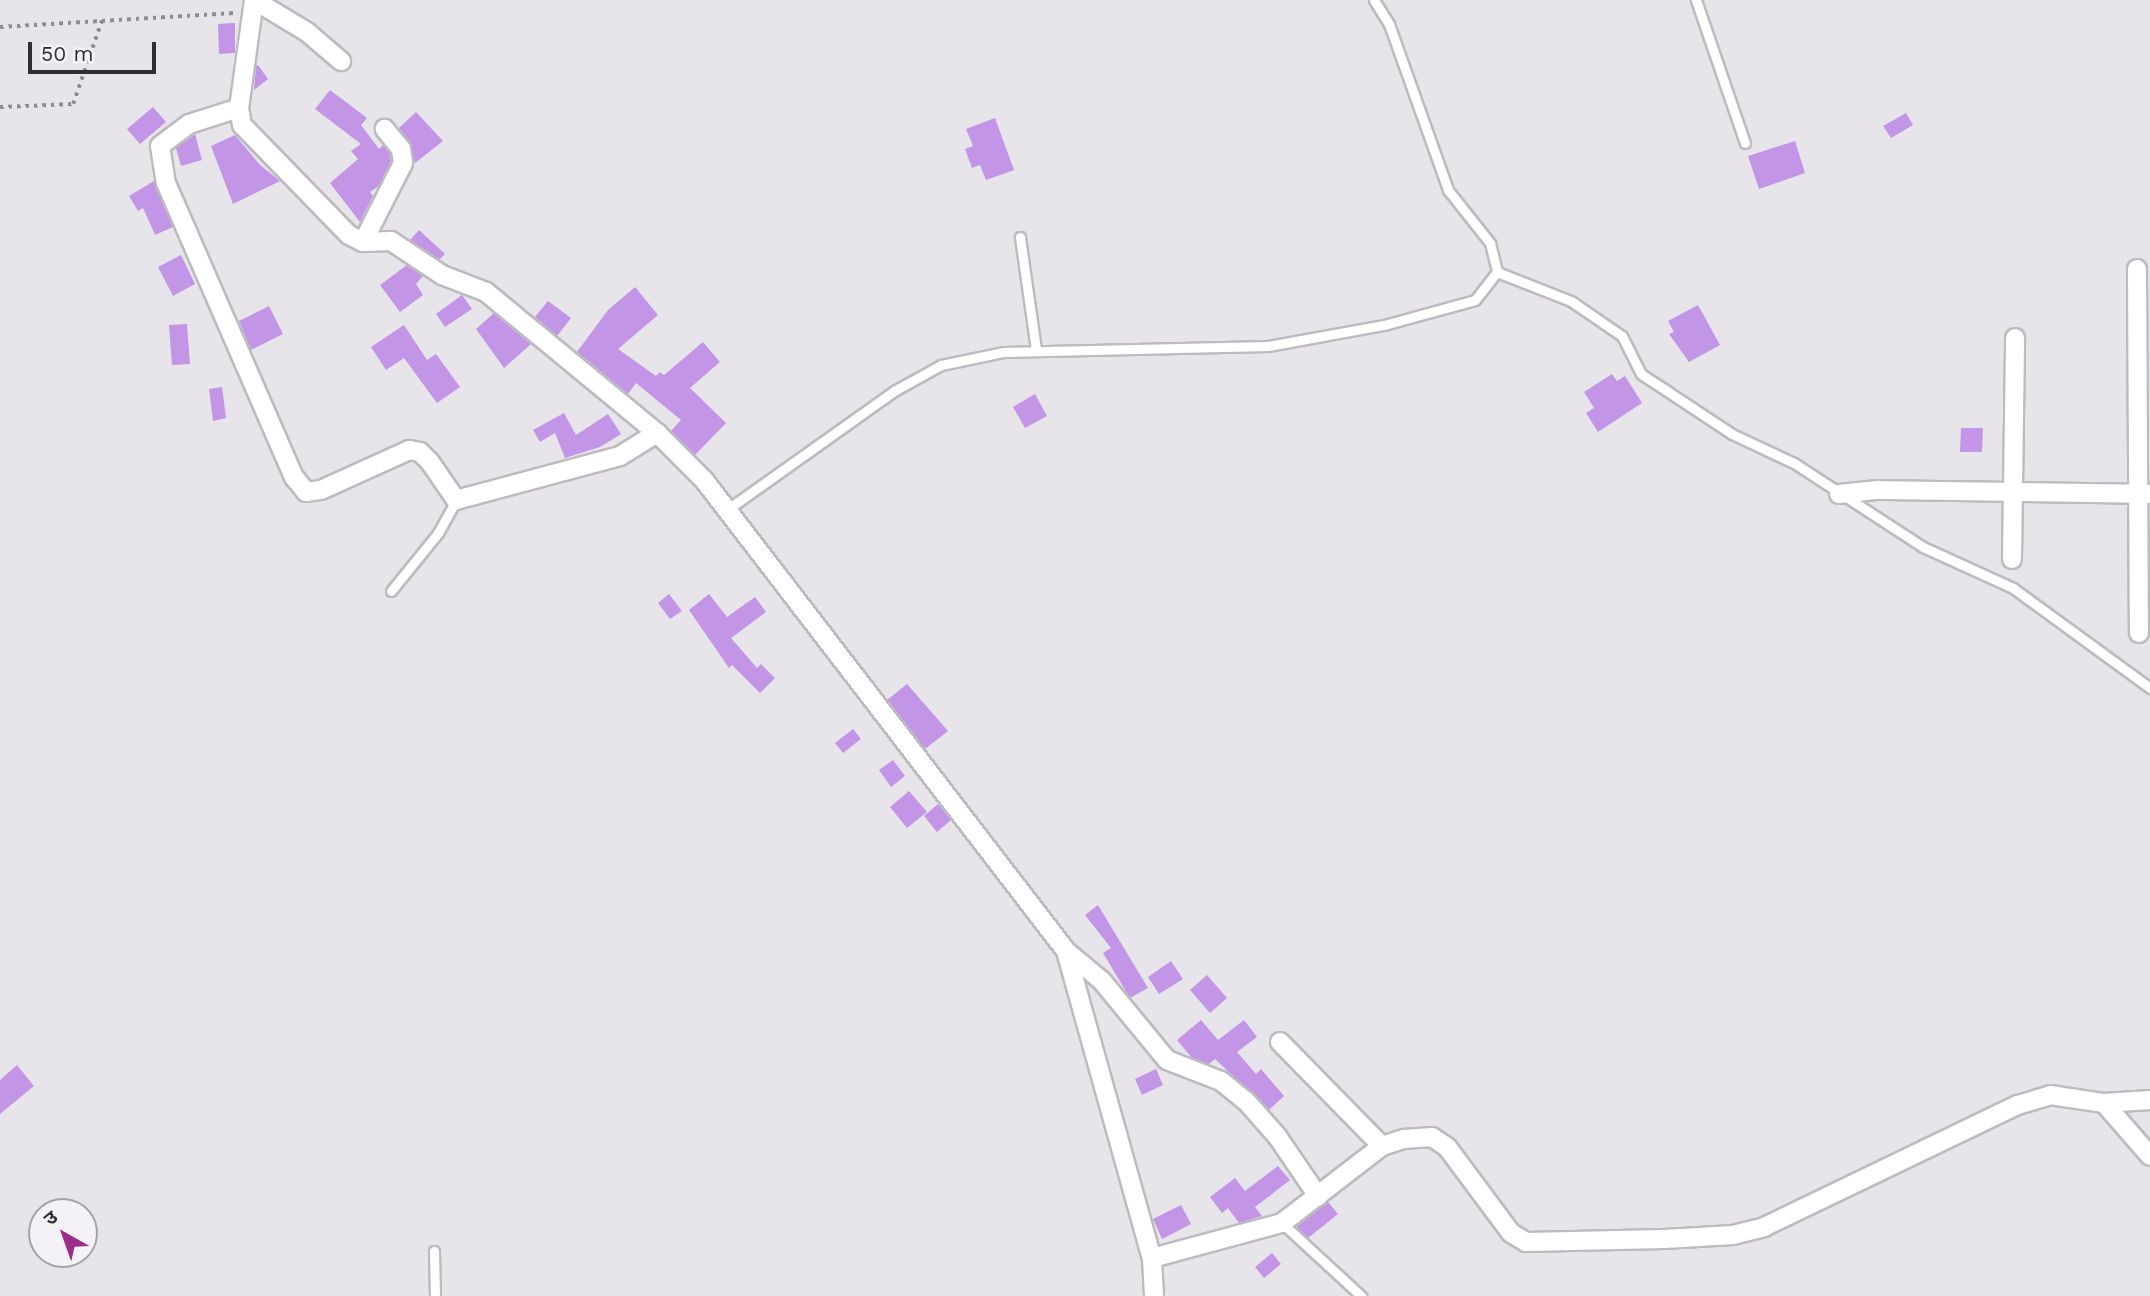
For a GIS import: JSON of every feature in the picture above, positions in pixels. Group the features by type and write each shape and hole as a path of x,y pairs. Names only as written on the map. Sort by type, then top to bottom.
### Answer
{"street":[{"path":"341,61 307,32 253,4 239,108 242,125 349,235 363,243 391,241 442,275 486,292 657,433 728,509 1066,951 1102,981 1167,1060 1221,1081 1245,1101 1277,1136 1318,1196"},
{"path":"239,108 189,124 160,146 166,183 294,477 306,492 320,490 409,450 420,452 430,462 456,500 620,456 657,433"},
{"path":"363,243 403,163 401,149 385,129"},
{"path":"2137,269 2145,494 2139,633"},
{"path":"2012,559 2015,338"},
{"path":"1839,494 1878,490 2145,494"},
{"path":"1066,951 1152,1258 1154,1296"},
{"path":"1280,1042 1382,1146"},
{"path":"1152,1258 1282,1223 1382,1146 1432,1137 1439,1142 1511,1233 1526,1242 1719,1236 1788,1217 2018,1105 2050,1096 2104,1103 2150,1100"},
{"path":"2104,1103 2150,1156"}],"lane":[{"path":"728,509 894,391 941,365 1035,350 1268,346 1384,325 1475,300 1496,272 1490,243 1448,190 1389,24 1374,0"},
{"path":"1696,0 1745,143"},
{"path":"1020,237 1035,350"},
{"path":"1496,272 1572,301 1622,336 1641,374 1732,434 1794,463 1923,547 2013,588 2150,688"},
{"path":"391,591 438,533 456,500"},
{"path":"1282,1223 1361,1296"},
{"path":"435,1251 435,1296"}],"path":[{"path":"0,27 102,20 253,4"},
{"path":"0,107 73,104 102,20"}],"building":[{"path":"235,23 235,53 219,54 218,24"},
{"path":"258,65 268,79 254,90 256,66"},
{"path":"330,90 367,118 361,125 379,149 383,145 390,154 391,161 379,186 370,192 373,196 360,222 330,183 358,159 351,151 361,144 315,109"},
{"path":"153,107 166,122 140,144 127,129"},
{"path":"416,112 443,141 415,163 410,142 399,128"},
{"path":"1906,113 1913,125 1891,138 1883,126"},
{"path":"995,118 1014,170 986,180 980,165 972,168 965,149 973,146 966,129"},
{"path":"195,134 202,160 181,166 176,148"},
{"path":"235,135 260,165 280,181 233,204 211,146"},
{"path":"1795,141 1805,173 1759,189 1748,156"},
{"path":"154,181 173,227 155,235 143,208 138,211 129,196"},
{"path":"419,230 445,254 439,260 410,240"},
{"path":"181,255 195,284 173,296 158,267"},
{"path":"407,265 423,276 416,284 423,295 400,312 380,285"},
{"path":"635,287 658,315 618,349 656,376 660,372 664,375 703,342 720,362 690,388 726,423 695,455 671,431 681,420 636,383 628,394 577,352 608,310"},
{"path":"462,295 472,309 445,327 436,314"},
{"path":"548,301 571,318 557,336 535,317"},
{"path":"1698,305 1720,345 1689,362 1669,334 1674,332 1668,321"},
{"path":"269,306 283,334 251,350 239,321"},
{"path":"494,313 531,344 504,368 476,329"},
{"path":"187,324 190,364 172,365 169,325"},
{"path":"404,325 427,360 436,354 460,387 437,403 404,358 386,370 371,347"},
{"path":"1612,374 1617,381 1625,376 1642,403 1598,432 1586,413 1594,408 1584,392"},
{"path":"222,387 226,418 213,421 209,389"},
{"path":"1035,394 1047,416 1025,428 1013,407"},
{"path":"564,413 576,435 608,414 621,434 600,447 565,458 555,433 540,442 533,430"},
{"path":"1961,428 1983,428 1982,452 1960,452"},
{"path":"669,594 682,611 670,619 658,603"},
{"path":"709,594 727,617 755,597 766,612 731,638 757,668 761,664 775,678 760,693 732,665 729,668 689,610"},
{"path":"907,684 948,731 925,749 887,700"},
{"path":"853,729 861,739 843,753 835,743"},
{"path":"893,760 905,776 891,787 879,770"},
{"path":"909,791 927,812 907,828 890,807"},
{"path":"938,804 951,820 937,832 924,816"},
{"path":"1098,905 1148,988 1130,998 1103,953 1111,948 1085,915"},
{"path":"1171,961 1183,979 1159,994 1148,977"},
{"path":"1207,975 1227,998 1210,1013 1190,990"},
{"path":"1201,1020 1218,1040 1244,1020 1257,1037 1237,1052 1256,1074 1261,1069 1284,1096 1269,1110 1215,1059 1209,1064 1192,1058 1177,1040"},
{"path":"17,1065 34,1086 0,1114 0,1080"},
{"path":"1156,1069 1163,1085 1142,1095 1135,1079"},
{"path":"1278,1166 1290,1180 1255,1207 1262,1216 1239,1223 1228,1208 1222,1213 1210,1197 1235,1178 1245,1191"},
{"path":"1328,1202 1338,1214 1308,1238 1296,1227"},
{"path":"1181,1205 1191,1224 1162,1239 1153,1219"},
{"path":"1272,1253 1281,1264 1264,1278 1255,1267"}]}
